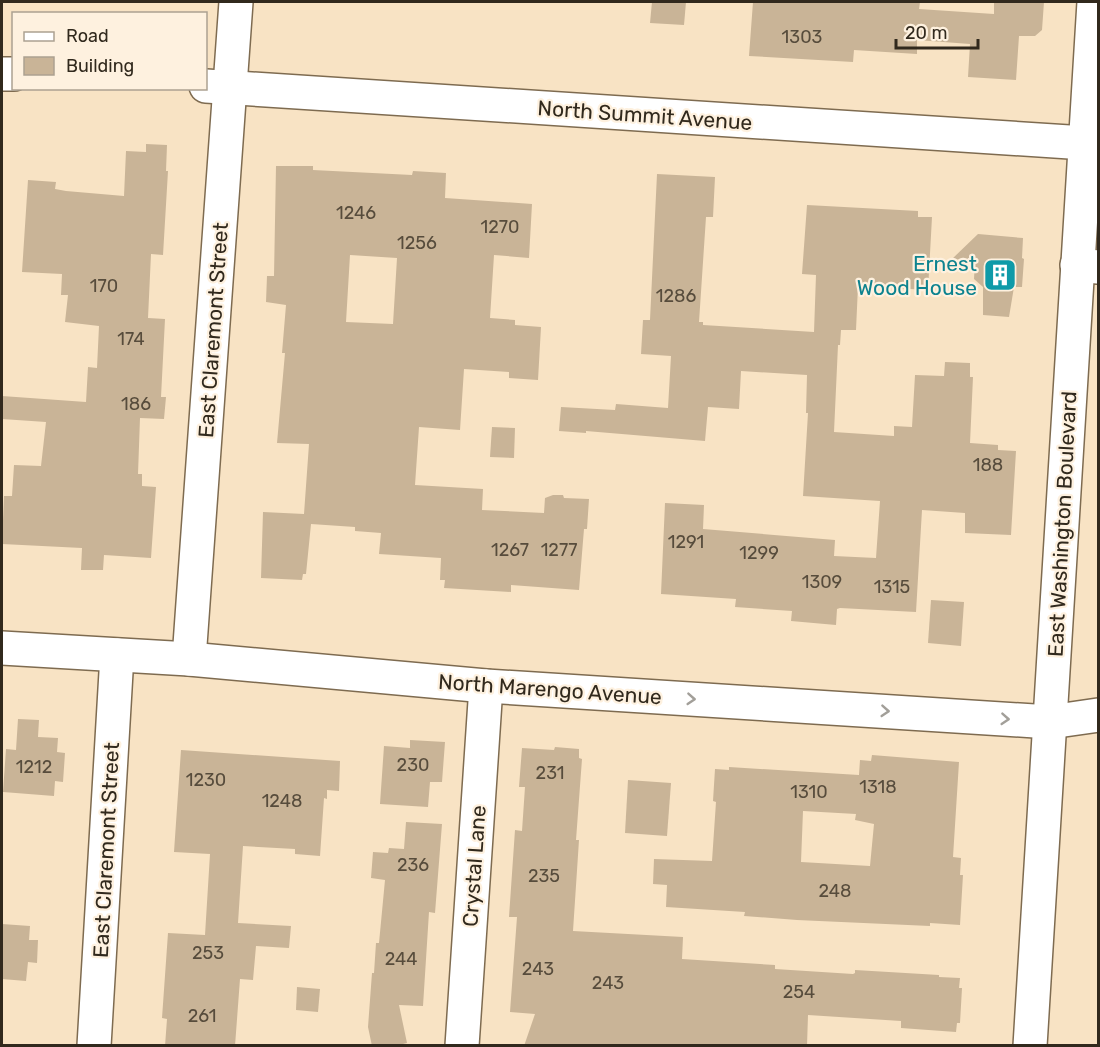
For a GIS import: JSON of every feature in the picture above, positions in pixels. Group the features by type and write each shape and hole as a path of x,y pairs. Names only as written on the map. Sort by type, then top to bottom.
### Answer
{"street":[{"name":"East Claremont Street","path":"189,659 218,87 236,2"},
{"name":"East Washington Boulevard","path":"1030,1046 1050,722 1088,266 1085,142 1094,2"},
{"name":"North Summit Avenue","path":"218,87 1085,142"},
{"name":"North Marengo Avenue","path":"2,648 189,659 486,686 1050,722 1098,715"},
{"name":"East Claremont Street","path":"94,1046 117,655"},
{"name":"Crystal Lane","path":"462,1046 486,686"}],"building":[{"path":"652,2 686,2 684,25 650,23"},
{"path":"753,2 920,2 919,9 994,14 994,2 1044,2 1042,30 1035,36 1019,36 1016,80 968,77 970,44 917,40 917,54 854,50 853,62 749,56"},
{"path":"146,144 167,145 166,171 168,171 163,255 151,254 148,318 165,319 161,397 166,397 164,419 140,418 138,474 142,474 142,486 156,487 151,558 104,555 103,570 81,570 82,548 2,544 4,496 12,496 14,465 41,466 46,422 2,419 2,396 86,402 88,367 97,368 99,326 65,322 68,295 61,295 62,274 22,272 28,180 56,182 55,189 66,191 124,196 126,151 146,152"},
{"path":"276,166 313,166 313,170 412,175 413,171 446,173 445,198 532,204 529,258 494,255 490,318 515,320 515,325 541,327 538,380 509,378 509,372 464,369 460,430 419,427 415,485 483,489 482,510 544,513 545,498 553,495 589,499 579,590 511,585 511,592 444,588 445,580 440,580 441,558 379,554 381,533 355,531 355,527 311,524 306,574 303,574 302,580 261,578 263,512 304,514 309,444 277,443 285,353 282,353 286,305 266,302 267,276 274,276","holes":["350,255 397,258 393,324 346,322"]},
{"path":"657,174 715,177 713,217 706,217 699,322 703,322 703,325 814,332 816,275 802,274 807,205 918,211 918,217 932,217 928,290 858,286 856,330 841,330 840,345 838,345 834,432 894,436 894,426 912,427 915,375 944,376 945,362 970,363 970,377 973,377 970,443 998,445 998,450 1016,451 1011,535 965,533 965,513 922,510 916,612 840,608 837,609 836,625 791,621 792,611 735,607 736,599 661,594 665,503 704,505 703,529 835,540 834,556 876,558 880,501 803,496 808,413 806,413 807,375 741,371 739,409 708,407 705,441 586,431 586,433 559,431 561,407 615,410 616,404 668,408 671,356 641,354 643,320 650,320"},
{"name":"Ernest Wood House","path":"978,234 1023,238 1022,287 1014,287 1009,317 983,315 983,287 974,279 975,261 952,259"},
{"path":"492,427 515,428 514,458 490,457"},
{"path":"931,600 964,602 961,646 928,643"},
{"path":"18,719 39,720 38,737 58,738 57,752 65,753 63,782 55,781 54,796 3,792 6,749 16,750"},
{"path":"410,740 445,742 442,782 430,782 428,807 380,804 384,746 410,748"},
{"path":"555,747 579,749 579,758 582,759 573,931 683,937 682,959 775,965 775,969 853,974 855,970 960,978 959,988 962,988 960,1023 957,1023 956,1032 901,1028 901,1021 808,1015 807,1046 524,1046 535,1014 510,1012 517,917 509,917 515,830 522,831 525,787 519,787 522,748 554,750"},
{"path":"181,750 340,761 339,791 327,790 327,799 324,798 320,856 295,854 295,849 243,846 238,923 291,926 289,948 256,946 253,980 240,979 235,1046 165,1046 167,1019 162,1018 168,933 205,935 210,854 174,852"},
{"path":"872,755 959,762 953,857 961,858 960,875 963,875 960,925 930,923 930,926 797,920 744,916 745,912 666,907 667,885 653,884 654,859 712,861 716,802 713,801 715,769 729,770 729,767 859,775 860,760 871,761","holes":["803,811 856,814 855,820 874,824 870,866 801,862"]},
{"path":"628,780 671,783 667,836 625,833"},
{"path":"406,822 442,824 435,913 429,912 423,1006 399,1005 407,1043 395,1046 372,1046 368,1027 372,973 374,973 376,943 379,943 385,880 371,878 373,852 388,853 389,848 404,849"},
{"path":"2,924 30,926 29,940 38,940 37,963 28,962 26,981 2,979"},
{"path":"297,987 320,989 318,1012 296,1010"}],"place":[{"name":"Ernest Wood House","path":"1000,275"}]}
